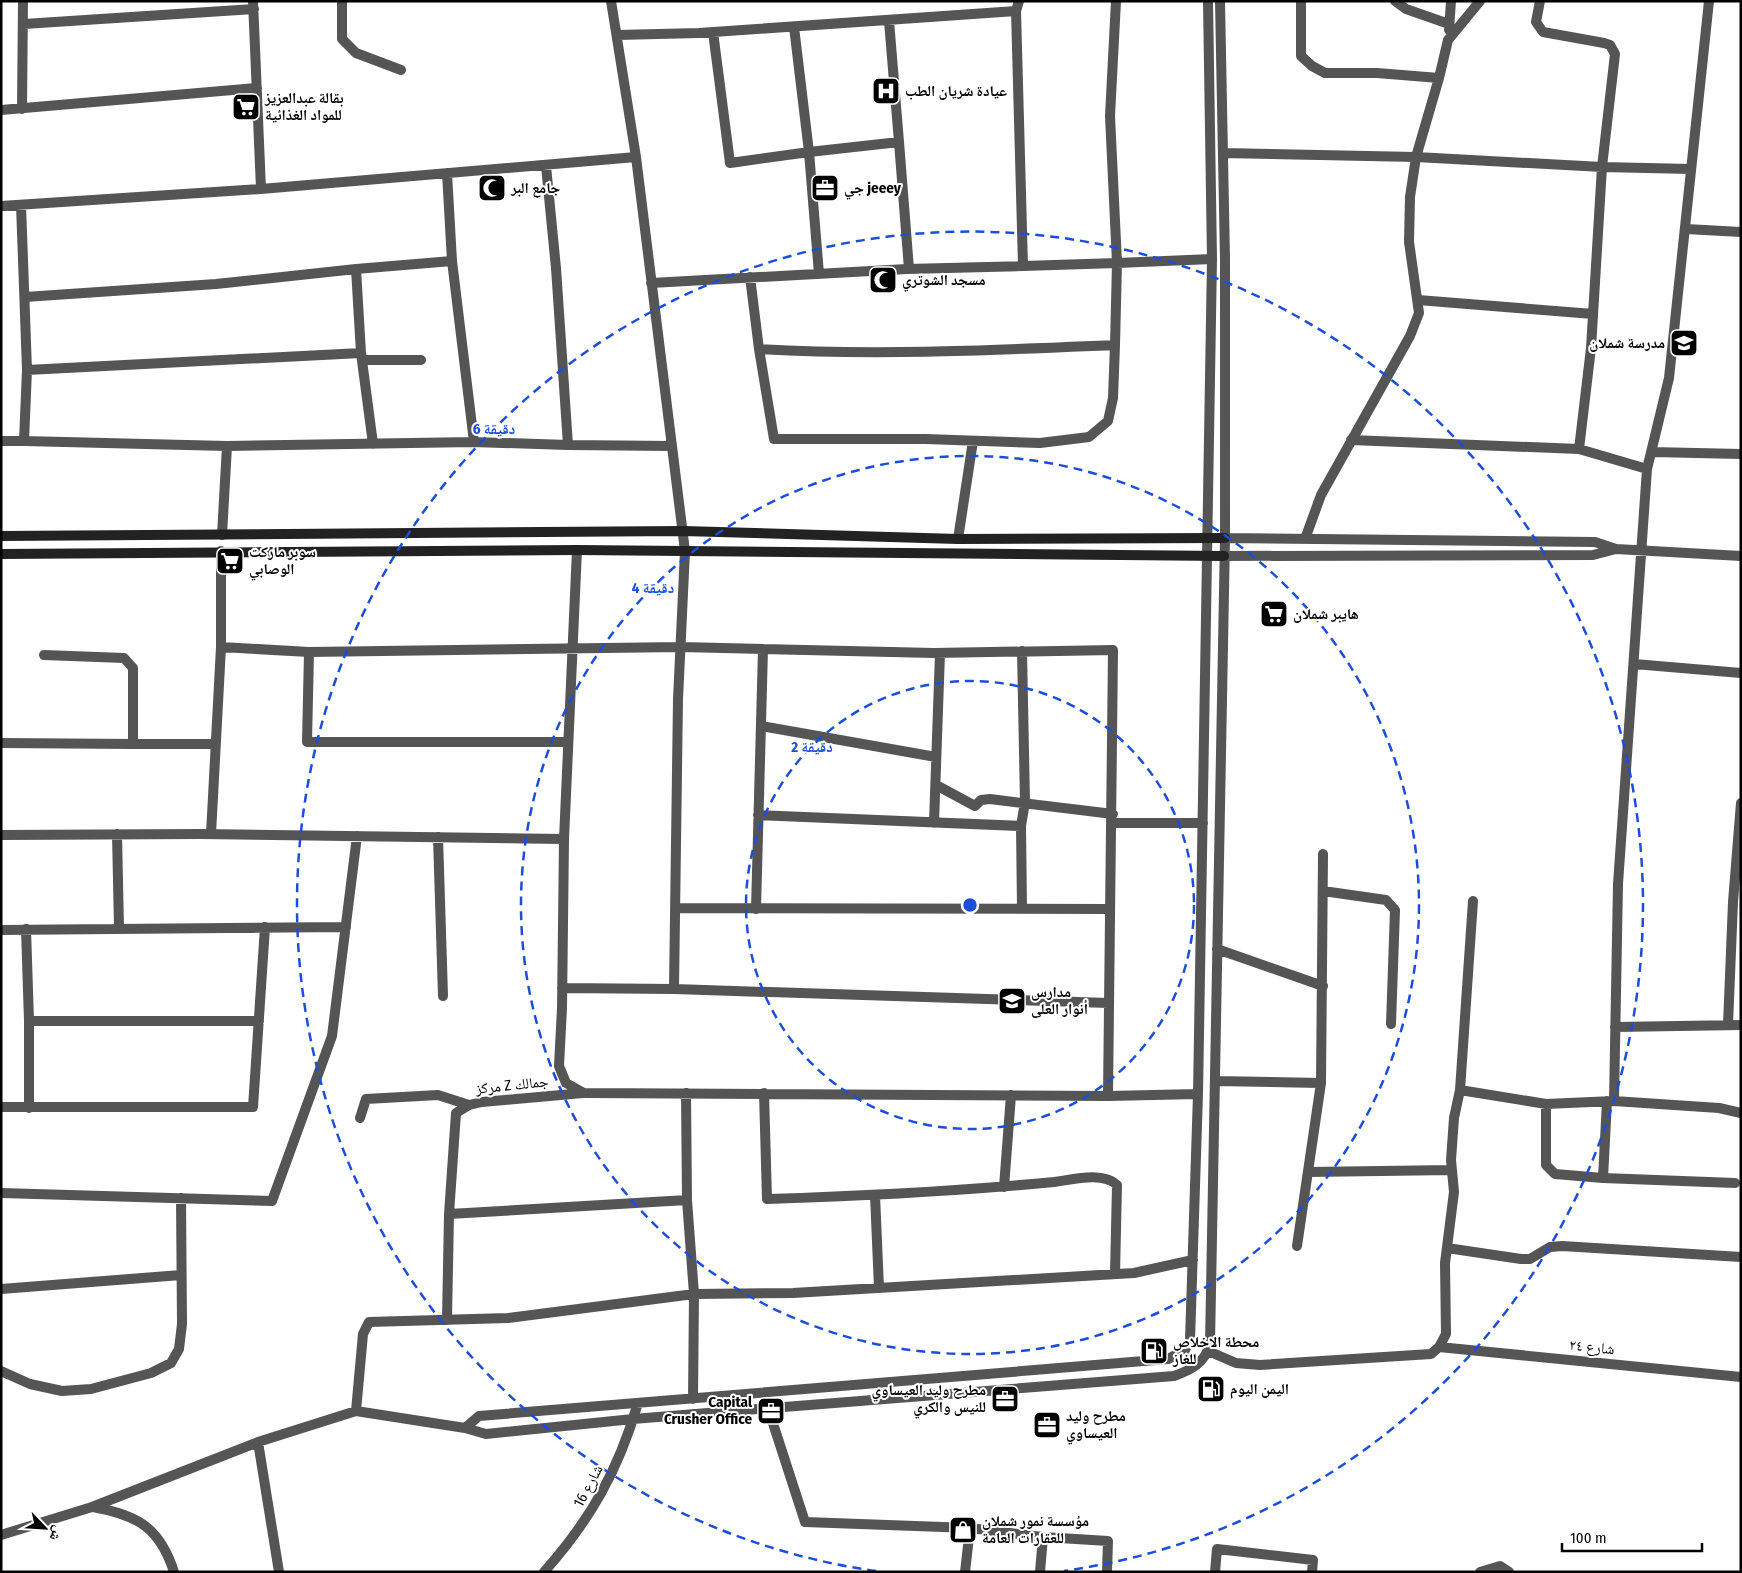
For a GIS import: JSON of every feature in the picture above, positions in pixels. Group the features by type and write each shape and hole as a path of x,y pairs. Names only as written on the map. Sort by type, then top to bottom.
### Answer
{"street":[{"path":"22,109 23,1"},
{"path":"342,1 342,38 356,53 401,70"},
{"path":"612,1 636,157 685,551 681,647 674,989"},
{"path":"750,277 759,349 774,439 1040,443 1089,437 1108,421 1113,398 1117,263 1110,116 1116,1"},
{"path":"466,1428 478,1416 1168,1359 1185,1350 1190,1340 1193,1260 1203,823 1212,259 1208,1"},
{"path":"1,1535 92,1507 258,1442 356,1411 466,1428 486,1434 633,1419 1174,1376 1197,1366 1208,1351 1225,538 1223,153 1220,1"},
{"path":"1301,1 1301,56 1312,66 1325,73 1377,73 1439,78"},
{"path":"1395,1 1406,9 1449,24"},
{"path":"1305,539 1321,496 1410,336 1419,313 1409,242 1410,197 1416,157 1448,40 1450,1"},
{"path":"1448,40 1480,1"},
{"path":"1540,1 1536,22 1543,32 1604,42 1614,49 1602,167 1593,314 1579,449"},
{"path":"1603,1178 1615,1027 1618,884 1648,469 1669,378 1709,1"},
{"path":"24,24 254,5 261,189"},
{"path":"617,34 712,32 888,21 1018,6 1023,266"},
{"path":"888,21 909,269"},
{"path":"794,27 809,152 819,274"},
{"path":"712,32 730,163 899,142"},
{"path":"1,110 257,88"},
{"path":"1223,153 1416,157 1602,167 1691,169"},
{"path":"1,206 261,189 636,157"},
{"path":"546,166 556,268 568,445"},
{"path":"447,173 452,261 474,442"},
{"path":"21,205 27,370 24,441"},
{"path":"1686,229 1741,232"},
{"path":"651,283 909,269 1212,259"},
{"path":"25,297 216,284 452,261"},
{"path":"356,269 362,357 373,444"},
{"path":"1418,300 1593,314"},
{"path":"759,349 801,352 966,352 1116,345"},
{"path":"27,370 362,357 421,360"},
{"path":"1351,440 1579,449 1648,469"},
{"path":"1,441 227,446 474,442 672,446"},
{"path":"958,539 973,441"},
{"path":"222,535 227,446"},
{"path":"1652,452 1741,454"},
{"path":"1,536 683,531 958,539 1225,538 1577,542 1602,543 1616,549 1741,556"},
{"path":"1,554 577,550 1206,556 1593,555 1616,549"},
{"path":"577,550 564,839 559,1066 566,1083 584,1093"},
{"path":"211,834 214,744 221,647 221,551"},
{"path":"221,647 309,652 681,647 940,653 1113,650 1113,818 1109,909 1108,1096"},
{"path":"756,909 763,648"},
{"path":"1022,651 1024,802 1021,826 1022,909"},
{"path":"309,652 307,742 568,742"},
{"path":"934,823 940,653"},
{"path":"44,655 124,658 128,661 133,668 133,744"},
{"path":"1634,664 1741,673"},
{"path":"761,726 936,757"},
{"path":"1,743 214,744"},
{"path":"936,785 975,806 981,800 1024,802 1113,818 1203,823"},
{"path":"1728,1025 1733,893 1741,803"},
{"path":"758,815 1021,826"},
{"path":"117,834 119,928"},
{"path":"1,835 211,834 564,839"},
{"path":"1,1194 272,1201 332,1036 357,836"},
{"path":"438,837 443,996"},
{"path":"1297,1246 1321,1083 1323,854"},
{"path":"1323,891 1386,900 1395,910 1391,1024"},
{"path":"1208,1351 1236,1363 1260,1365 1431,1354 1439,1347 1446,1334 1447,1248 1454,1192 1452,1170 1454,1118 1460,1090 1473,901"},
{"path":"675,908 1109,909"},
{"path":"1,1107 253,1107 265,927"},
{"path":"1,930 346,927"},
{"path":"26,929 30,1021 30,1108"},
{"path":"1217,949 1323,986"},
{"path":"562,988 674,989 1109,1002"},
{"path":"30,1021 258,1020"},
{"path":"1615,1027 1741,1025"},
{"path":"1215,1081 1321,1083"},
{"path":"1460,1090 1546,1104 1610,1101 1719,1108 1741,1113"},
{"name":"مركز Z جمالك","path":"449,1214 456,1112 469,1104 584,1093 1108,1096 1198,1094"},
{"path":"686,1093 687,1200 694,1294 693,1399"},
{"path":"764,1094 767,1200 1004,1187 1097,1178 1113,1181 1117,1184 1116,1274"},
{"path":"360,1118 366,1099 438,1095 469,1104"},
{"path":"1004,1187 1010,1095"},
{"path":"1546,1104 1546,1165 1555,1174 1603,1178 1734,1183"},
{"path":"1309,1172 1452,1170"},
{"path":"875,1195 879,1288"},
{"path":"1,1371 30,1384 62,1391 91,1389 151,1373 171,1363 179,1349 182,1324 181,1198"},
{"path":"447,1320 449,1214 687,1200"},
{"path":"1447,1248 1521,1260 1530,1259 1550,1247 1562,1246 1741,1257"},
{"path":"356,1411 363,1334 369,1322 508,1318 694,1294 793,1293 1134,1274 1193,1260"},
{"path":"1,1289 181,1275"},
{"name":"شارع ٢٤","path":"1439,1347 1741,1377"},
{"name":"شارع 16","path":"544,1572 585,1523 616,1464 638,1403"},
{"path":"768,1408 805,1522 970,1528 1044,1537 1108,1541 1107,1572"},
{"path":"258,1442 278,1572"},
{"path":"92,1507 128,1515 148,1528 162,1542 174,1572"},
{"path":"965,1572 970,1528"},
{"path":"1040,1572 1044,1537"},
{"path":"1215,1572 1217,1549 1313,1560 1312,1572"},
{"path":"1480,1572 1500,1566 1509,1572"}],"place":[{"name":"عيادة شريان الطب","path":"886,91"},
{"name":"بقالة عبدالعزيز للمواد الغذائية","path":"246,107"},
{"name":"جامع البر","path":"492,188"},
{"name":"جي jeeey","path":"825,188"},
{"name":"مسجد الشوتري","path":"883,280"},
{"name":"مدرسة شملان","path":"1684,343"},
{"name":"سوبر ماركت الوصابي","path":"230,561"},
{"name":"هايبر شملان","path":"1274,614"},
{"name":"مدارس أنوار العلى","path":"1012,1001"},
{"name":"محطة الاخلاص للغاز","path":"1154,1351"},
{"name":"اليمن اليوم","path":"1211,1389"},
{"name":"مطرح وليد العيساوي للنيس والكري","path":"1005,1399"},
{"name":"Capital Crusher Office","path":"771,1411"},
{"name":"مطرح وليد العيساوي","path":"1047,1425"},
{"name":"مؤسسة نمور شملان للعقارات العامة","path":"963,1530"}]}
